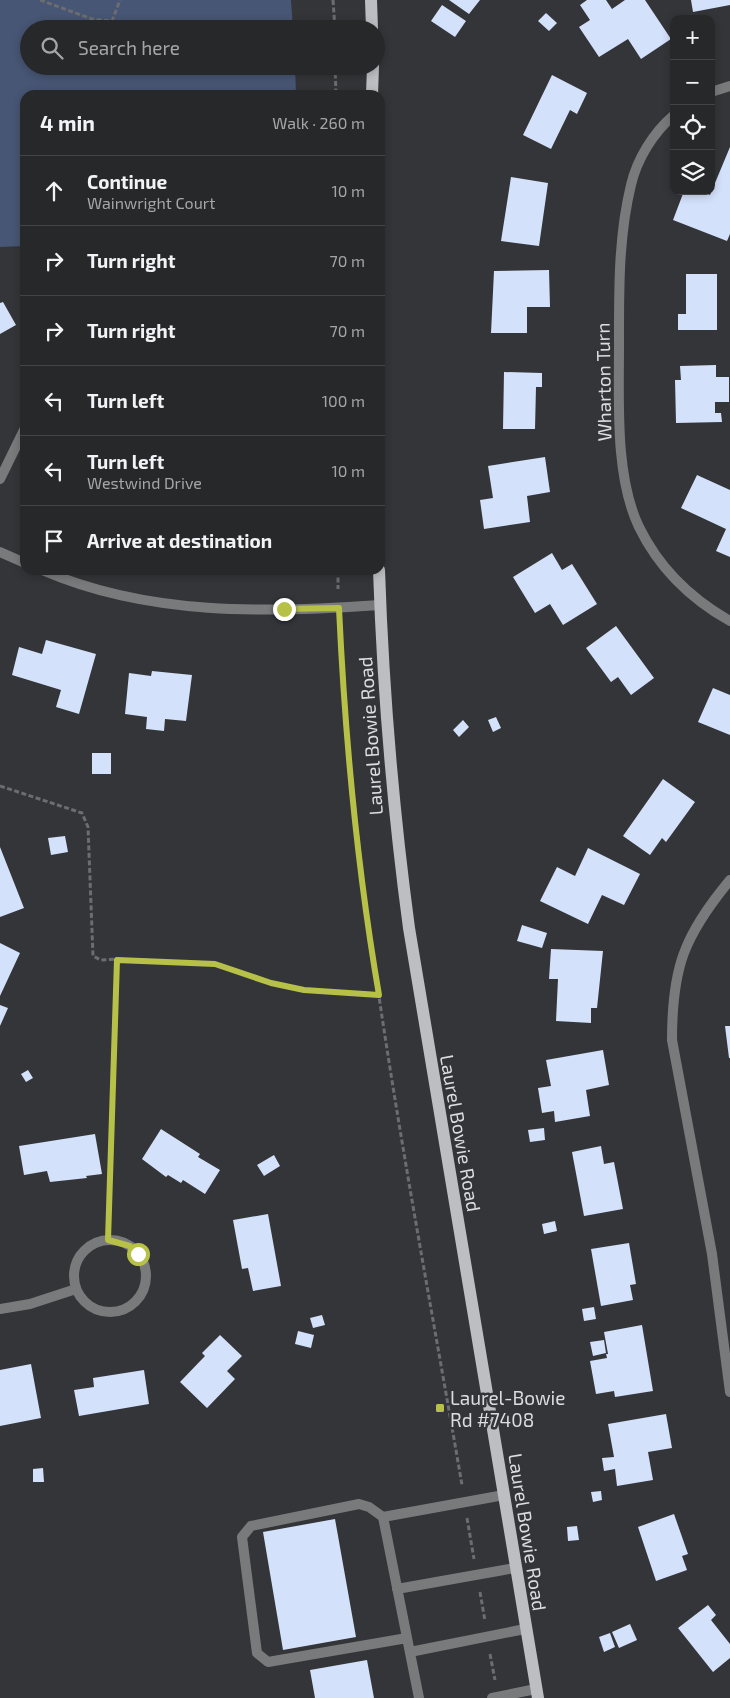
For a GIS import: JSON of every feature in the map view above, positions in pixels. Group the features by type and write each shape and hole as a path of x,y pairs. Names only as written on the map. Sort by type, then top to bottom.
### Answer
{"main road":[{"path":"371,0 372,20"},
{"path":"372,90 373,75"},
{"name":"Laurel Bowie Road","path":"379,575 397,843 409,928 537,1694"}],"street":[{"path":"715,91 730,86"},
{"name":"Wharton Turn","path":"670,119 654,136 642,155 631,184 624,224 619,304 619,396 626,484 639,526 664,567 691,595 730,621"},
{"path":"0,479 20,438"},
{"path":"0,552 20,561"},
{"path":"65,575 115,595 159,604 213,609 339,608 380,605"},
{"path":"730,880 706,910 692,932 677,978 672,1019 672,1040 712,1254 726,1346 730,1392"},
{"path":"108,1240 130,1246 144,1264 146,1275 140,1296 122,1310 99,1311 85,1302 76,1289 73,1277 80,1256 87,1248 97,1242 108,1240"},
{"path":"0,1309 30,1304 76,1289"},
{"path":"383,1517 504,1495"},
{"path":"407,1638 268,1662 257,1653 242,1537 251,1526 359,1504 369,1507 383,1517 419,1698"},
{"path":"398,1589 516,1568"},
{"path":"410,1652 525,1630"},
{"path":"495,1697 537,1694"}],"path":[{"path":"40,0 92,18 105,20"},
{"path":"112,20 120,0"},
{"path":"333,0 334,20"},
{"path":"335,75 336,90"},
{"path":"338,575 350,770 361,872 379,995 477,1575 495,1697"},
{"path":"0,786 82,813 88,827 93,956 101,960 215,964 271,983 304,990 379,995"},
{"path":"108,1240 117,960"}],"shaded area":[{"path":"0,0 291,0 292,20 20,20 20,75 295,75 296,90 20,90 20,246 0,247"}],"building":[{"path":"449,0 480,0 469,14"},
{"path":"587,0 606,0 612,9 625,0 645,0 670,40 641,59 628,39 599,57 579,27 590,20 580,5"},
{"path":"691,0 730,0 730,5 693,12"},
{"path":"442,5 466,21 455,37 431,21"},
{"path":"546,13 557,23 549,31 538,21"},
{"path":"552,75 587,93 577,114 570,110 551,149 523,135"},
{"path":"730,147 730,234 727,241 673,220 682,195 715,195 715,183"},
{"path":"511,177 548,183 539,246 501,241"},
{"path":"549,270 550,307 527,307 527,333 491,333 494,271"},
{"path":"686,274 717,274 717,330 678,330 678,314 686,314"},
{"path":"3,302 16,325 0,334 0,303"},
{"path":"716,365 716,377 729,377 729,402 715,402 715,413 721,413 722,422 676,423 675,380 681,380 680,366"},
{"path":"504,372 542,373 542,387 536,387 535,429 503,429"},
{"path":"545,457 550,492 527,496 530,522 484,529 480,500 493,498 488,466"},
{"path":"697,475 730,490 730,557 716,551 726,529 681,508"},
{"path":"552,553 562,570 572,564 597,604 563,625 550,604 535,613 513,577"},
{"path":"616,626 654,678 631,695 618,677 611,682 586,648"},
{"path":"46,640 96,654 79,714 56,707 61,690 12,675 19,647 42,654"},
{"path":"152,671 192,675 186,721 165,719 164,731 146,729 147,717 125,714 129,673 151,676"},
{"path":"713,688 730,695 730,735 698,722"},
{"path":"496,717 501,728 493,732 488,720"},
{"path":"463,720 469,727 459,737 453,730"},
{"path":"92,753 111,753 111,774 92,774"},
{"path":"663,779 695,802 666,842 662,838 650,855 623,836"},
{"path":"65,836 68,852 51,855 48,838"},
{"path":"0,847 24,908 0,917"},
{"path":"588,848 640,874 624,905 602,895 588,924 540,901 557,867 575,876"},
{"path":"522,925 547,933 542,948 517,941"},
{"path":"0,943 20,953 0,996"},
{"path":"551,949 603,951 597,1008 591,1008 591,1023 556,1021 558,979 549,979"},
{"path":"0,1005 8,1008 0,1026"},
{"path":"725,1026 730,1026 730,1058 729,1058"},
{"path":"603,1050 609,1085 586,1090 590,1116 555,1122 554,1111 542,1113 538,1088 551,1086 546,1060"},
{"path":"28,1070 33,1078 26,1082 21,1074"},
{"path":"544,1128 545,1140 530,1142 528,1130"},
{"path":"161,1129 200,1154 198,1157 220,1170 205,1194 183,1180 181,1183 168,1175 166,1177 142,1159"},
{"path":"95,1134 102,1174 86,1176 87,1178 50,1182 47,1171 24,1175 19,1146"},
{"path":"601,1146 604,1164 614,1162 623,1209 584,1216 572,1152"},
{"path":"274,1155 280,1166 264,1176 257,1165"},
{"path":"268,1214 281,1286 253,1291 248,1268 242,1269 233,1220"},
{"path":"555,1221 557,1231 544,1234 542,1224"},
{"path":"629,1243 636,1284 630,1285 633,1300 601,1306 591,1249"},
{"path":"594,1307 596,1319 584,1321 582,1309"},
{"path":"322,1315 325,1325 313,1328 310,1318"},
{"path":"642,1325 653,1391 615,1397 614,1391 596,1394 590,1361 607,1358 604,1332"},
{"path":"298,1331 314,1335 311,1348 295,1344"},
{"path":"220,1335 242,1356 227,1371 235,1379 207,1408 180,1382 205,1356 202,1353"},
{"path":"604,1340 606,1353 593,1356 590,1342"},
{"path":"31,1364 41,1418 0,1426 0,1370"},
{"path":"144,1370 149,1404 79,1416 74,1390 94,1387 93,1378"},
{"path":"666,1414 672,1448 648,1452 653,1480 617,1486 615,1469 604,1471 602,1458 614,1457 608,1424"},
{"path":"43,1468 44,1482 33,1482 33,1469"},
{"path":"601,1491 602,1500 593,1502 591,1492"},
{"path":"674,1514 688,1554 682,1556 687,1570 656,1581 638,1527"},
{"path":"335,1519 356,1637 283,1650 263,1532"},
{"path":"577,1526 579,1540 568,1541 567,1527"},
{"path":"708,1605 716,1615 711,1620 730,1644 730,1658 713,1672 678,1628"},
{"path":"630,1624 637,1640 619,1648 612,1632"},
{"path":"610,1633 615,1647 604,1652 599,1637"},
{"path":"367,1660 374,1698 315,1698 310,1670"}],"place":[{"name":"Laurel-Bowie Rd #7408","path":"440,1408"}],"route":[{"path":"138,1254 130,1246 119,1241 108,1240 117,960 215,964 271,983 304,990 379,995 360,862 350,770 339,608 284,609"}]}
